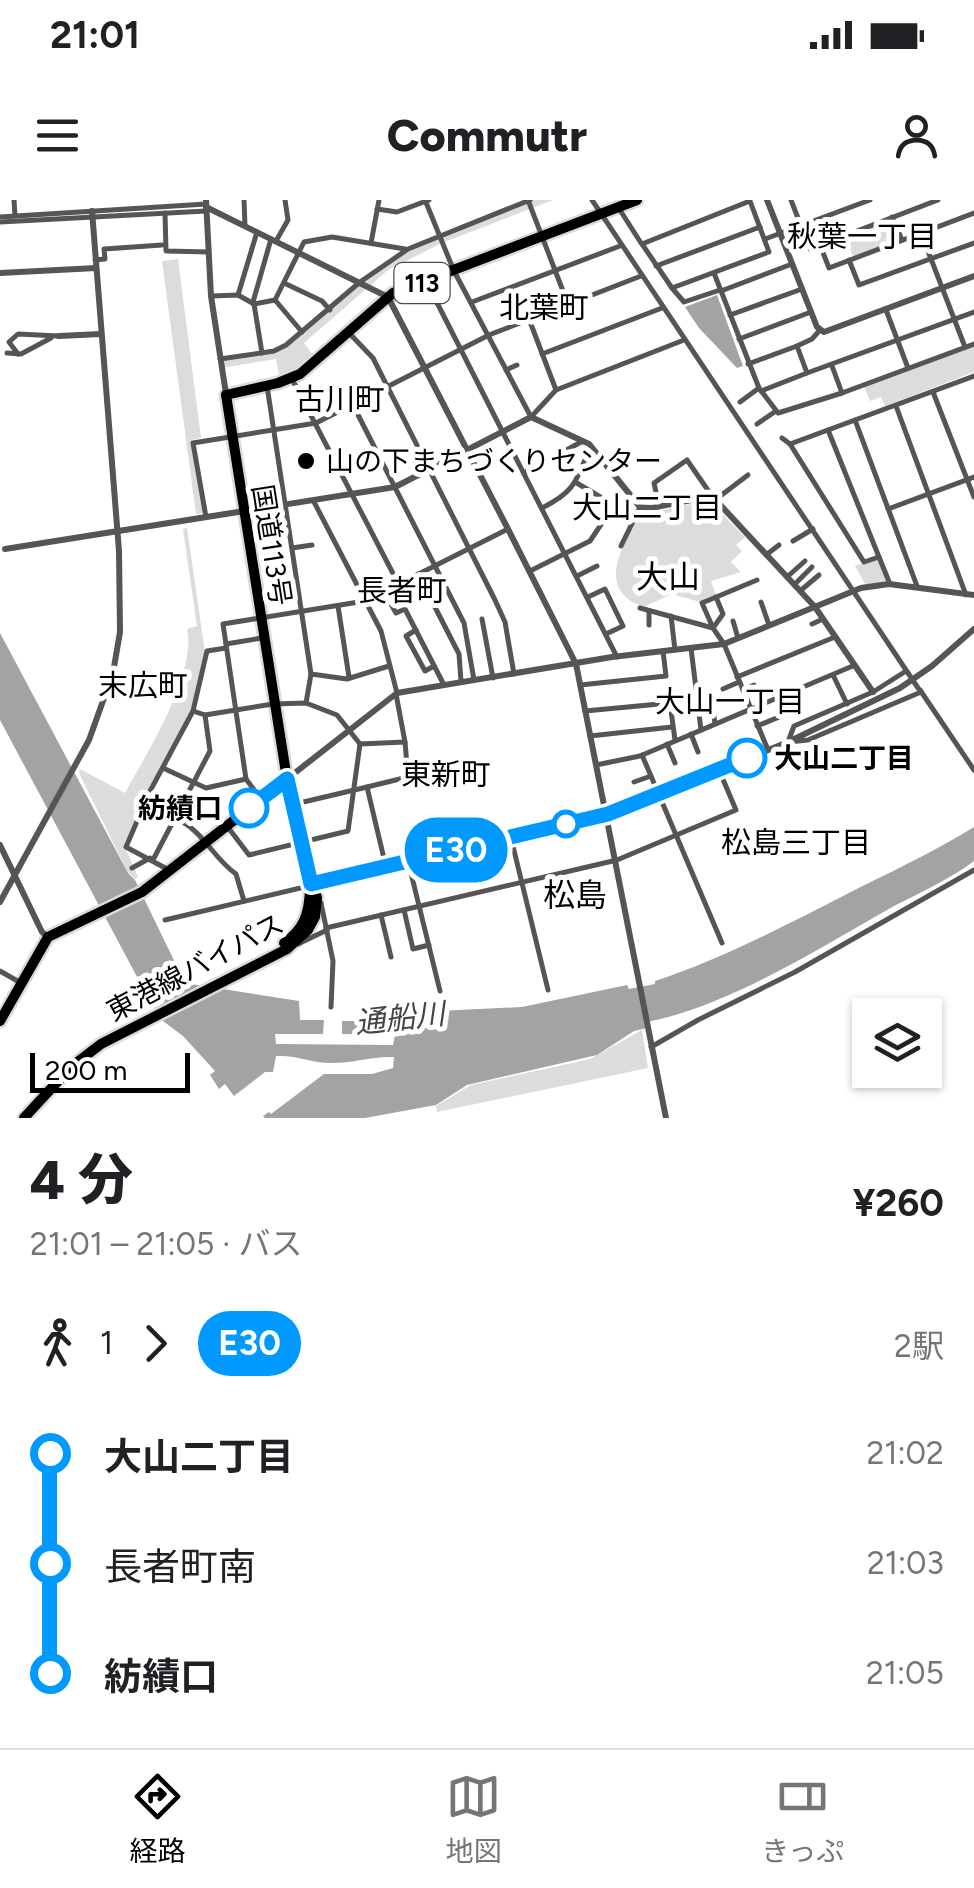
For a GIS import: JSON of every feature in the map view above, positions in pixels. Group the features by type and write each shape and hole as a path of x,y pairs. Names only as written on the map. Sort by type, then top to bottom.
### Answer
{"highway":[{"name":"113","path":"226,396 292,379 388,297 638,200"},
{"name":"国道113号","path":"226,396 287,779"},
{"path":"0,1020 48,937 142,892 287,779 311,884"},
{"name":"東港線バイパス","path":"22,1118 67,1064 95,1041 286,946 306,918 311,884"}],"street":[{"path":"14,200 15,216"},
{"path":"244,200 245,226"},
{"path":"262,353 253,304 274,240 288,220 286,200"},
{"path":"371,243 379,200"},
{"path":"377,209 397,212 426,200 454,271 531,417 586,443 640,507 714,498 748,474"},
{"path":"220,360 286,345 360,282 408,249 529,200 568,304"},
{"path":"592,200 814,529 824,552 974,770"},
{"path":"768,200 820,330"},
{"path":"791,200 810,249 936,200"},
{"path":"764,239 870,200"},
{"path":"908,200 912,209"},
{"path":"76,201 76,212"},
{"path":"642,244 750,201 769,252 672,288"},
{"path":"0,220 206,205 388,297 576,664 666,1118"},
{"path":"206,205 211,296 226,396"},
{"path":"618,205 684,302 792,264"},
{"path":"165,207 166,250 209,252"},
{"path":"0,220 76,212 92,214"},
{"path":"820,245 830,268 974,213"},
{"path":"0,902 101,713 120,632 121,591 92,214"},
{"path":"892,217 902,240"},
{"path":"656,266 760,227"},
{"path":"238,295 258,232"},
{"path":"921,233 965,347"},
{"path":"275,300 304,242 332,236 408,249"},
{"path":"849,260 859,286 974,243"},
{"path":"0,273 96,264 105,259 104,249 162,245"},
{"path":"472,302 620,246"},
{"path":"714,273 748,364 778,413 974,344"},
{"path":"206,518 193,443 316,424 489,335 640,276"},
{"path":"748,364 812,340 820,330 835,329 974,276"},
{"path":"284,282 330,310"},
{"path":"426,282 618,657"},
{"path":"730,315 802,289"},
{"path":"211,296 238,295 253,304 275,300"},
{"path":"275,300 303,333"},
{"path":"542,354 662,308"},
{"path":"886,310 908,368"},
{"path":"739,339 811,312"},
{"path":"740,402 760,389 974,312"},
{"path":"530,319 556,390"},
{"path":"348,332 372,358 505,622 514,674"},
{"path":"18,354 9,342 18,334 101,334"},
{"path":"7,353 18,354 59,336"},
{"path":"5,549 395,486 531,417 556,390 684,340"},
{"path":"797,346 807,373"},
{"path":"506,370 517,365"},
{"path":"832,366 842,393"},
{"path":"790,444 974,376"},
{"path":"292,379 399,585"},
{"path":"267,386 312,674 306,703"},
{"path":"933,392 971,478 974,497"},
{"path":"353,405 464,623 474,681"},
{"path":"896,406 970,596"},
{"path":"757,424 776,411"},
{"path":"855,420 917,586"},
{"path":"828,430 890,584"},
{"path":"782,438 790,444 864,562 879,557"},
{"path":"524,472 586,443"},
{"path":"542,508 566,496 575,482 586,443"},
{"path":"659,507 654,484 687,460 714,498 814,606 873,692"},
{"path":"888,509 971,478"},
{"path":"530,571 590,541 614,505 575,482"},
{"path":"292,805 408,777 396,693 380,631 313,500"},
{"path":"622,546 640,507"},
{"path":"261,799 246,779 223,624 364,601 508,528"},
{"path":"793,541 814,529"},
{"path":"292,548 312,545"},
{"path":"766,555 779,546"},
{"path":"787,577 805,561"},
{"path":"577,576 597,566"},
{"path":"797,588 812,567"},
{"path":"418,574 459,654 461,683"},
{"path":"797,588 818,575"},
{"path":"757,580 702,603 712,628 724,644 768,750"},
{"path":"287,779 396,693 724,644 853,591 890,584 970,596"},
{"path":"588,598 605,589 623,626 606,634"},
{"path":"384,592 396,613 404,609 444,686"},
{"path":"712,628 723,614 716,596"},
{"path":"761,602 769,626"},
{"path":"338,606 349,678"},
{"path":"640,608 712,628"},
{"path":"649,610 650,624"},
{"path":"670,616 675,650"},
{"path":"482,619 493,678"},
{"path":"812,624 823,619"},
{"path":"733,620 738,638"},
{"path":"165,920 608,814 788,742 900,688 974,629"},
{"path":"723,690 835,637"},
{"path":"169,870 126,847 193,711 207,650 263,638"},
{"path":"691,648 701,730"},
{"path":"580,685 666,676 663,651"},
{"path":"596,765 642,754 855,665"},
{"path":"312,674 349,678 390,666"},
{"path":"788,742 794,726 873,692 907,672"},
{"path":"833,675 847,704"},
{"path":"742,690 754,685"},
{"path":"788,742 808,740 919,690"},
{"path":"585,711 670,702 675,741"},
{"path":"712,702 717,710 715,724"},
{"path":"193,711 205,715 306,703 338,715 360,744 348,831 250,855 227,826"},
{"path":"757,726 796,710"},
{"path":"132,868 152,859 210,751 205,715"},
{"path":"590,736 673,727"},
{"path":"691,734 698,752"},
{"path":"360,744 405,742"},
{"path":"667,744 674,763"},
{"path":"642,754 722,942"},
{"path":"163,768 206,788 246,779"},
{"path":"286,946 327,929 380,915 617,860 736,810 718,770"},
{"path":"634,782 651,776"},
{"path":"368,788 386,866"},
{"path":"176,819 191,825 220,862 236,874 244,900"},
{"path":"511,838 548,990"},
{"path":"0,845 42,932 48,937"},
{"path":"408,861 440,991"},
{"path":"652,1047 821,958 974,870"},
{"path":"311,884 317,886 333,960 331,1007"},
{"path":"404,910 413,949 429,946"},
{"path":"380,915 390,957"},
{"path":"0,971 22,983"}],"shaded area":[{"path":"530,200 553,200 442,243 388,270 304,343 313,355 299,368 279,375 276,359 221,368 220,359 274,351 286,345 360,282 408,249"},
{"path":"892,217 902,240 854,259 845,235"},
{"path":"178,259 201,438 192,440 204,513 196,514 162,261"},
{"path":"974,346 974,372 885,406 881,397 870,401 864,387"},
{"path":"696,503 712,504 745,537 736,545 742,551 731,562 741,572 711,581 716,595 700,602 672,594 643,607 629,599 620,590 616,567 637,519 640,515"},
{"path":"187,528 205,652 191,712 147,791 124,845 138,877 135,879 127,871 79,773 80,769 125,793 168,713 185,668 187,629 197,626 183,529"},
{"path":"879,557 890,584 867,587 855,566"},
{"path":"642,1030 648,1068 437,1112 436,1106 471,1085 590,1059"}],"water":[{"path":"717,295 743,366 737,368 685,307"},
{"name":"通船川","path":"0,633 135,880 185,983 299,1001 300,1020 324,1020 323,1034 275,1034 276,1044 393,1045 395,1035 342,1034 342,1021 395,1021 396,1013 522,1007 627,985 629,989 655,984 775,930 974,827 974,861 769,976 707,1004 647,1022 647,1028 634,1031 597,1055 467,1085 436,1105 365,1118 265,1118 324,1074 372,1074 393,1068 394,1057 331,1063 276,1056 273,1072 265,1072 234,1096 225,1084 219,1089 210,1075 215,1071 183,1036 159,1018 0,720"}],"bus line":[{"name":"E30","path":"249,808 287,779 311,884 608,814 747,758"}],"place":[{"name":"山の下まちづくりセンター","path":"306,461"},
{"name":"大山二丁目","path":"747,758"},
{"name":"紡績口","path":"249,808"}],"district":[{"name":"秋葉一丁目","path":"862,236"},
{"name":"北葉町","path":"544,307"},
{"name":"古川町","path":"340,399"},
{"name":"大山二丁目","path":"647,507"},
{"name":"大山","path":"668,577"},
{"name":"長者町","path":"402,590"},
{"name":"末広町","path":"143,685"},
{"name":"大山一丁目","path":"730,701"},
{"name":"東新町","path":"446,774"},
{"name":"松島三丁目","path":"796,842"},
{"name":"松島","path":"575,895"}]}
